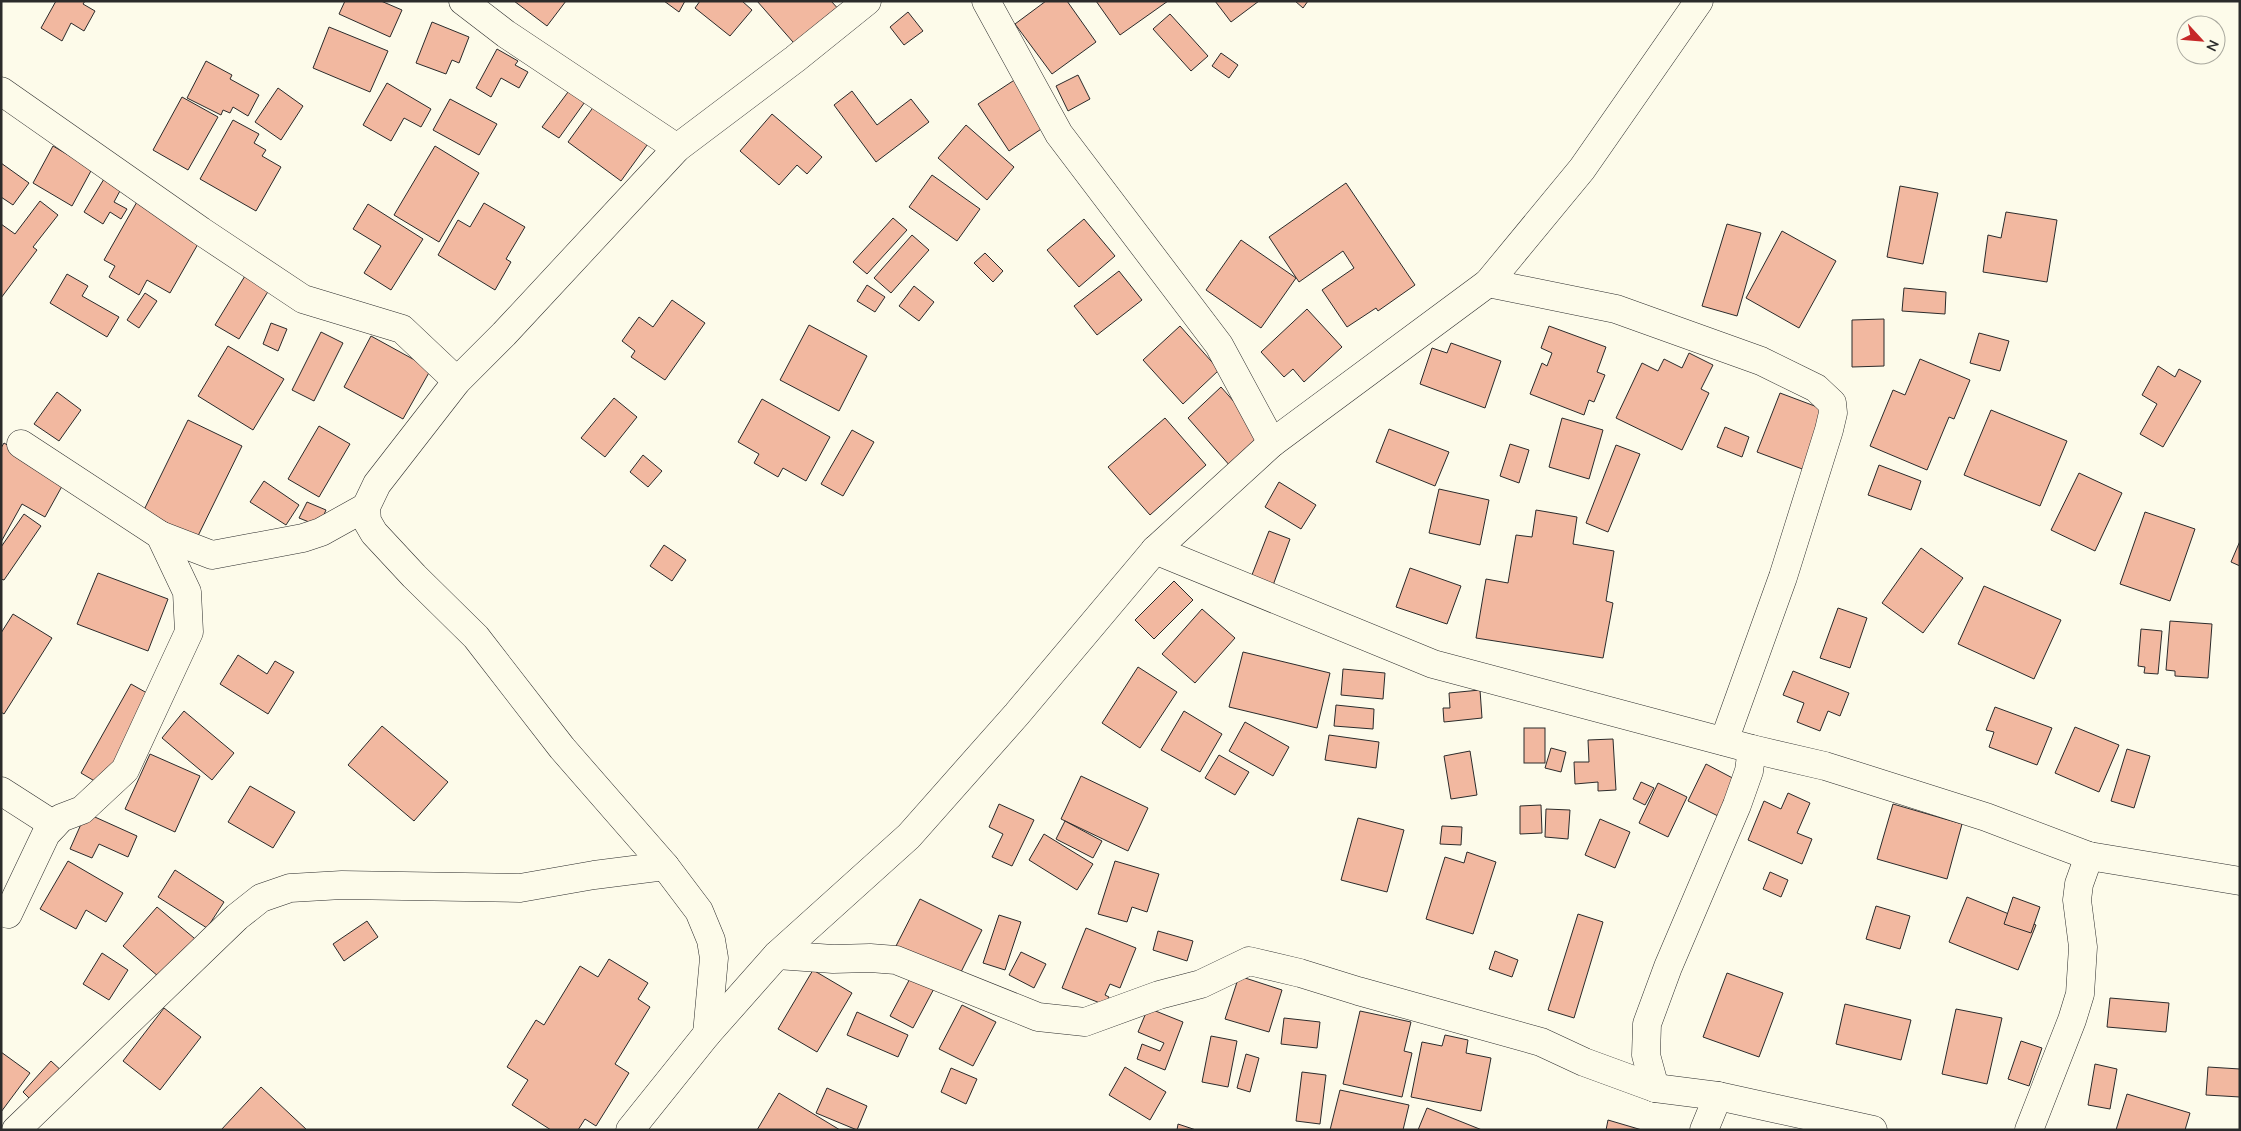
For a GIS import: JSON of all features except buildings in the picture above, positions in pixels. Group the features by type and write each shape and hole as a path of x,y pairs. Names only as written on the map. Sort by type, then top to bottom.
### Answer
{"street":[{"path":"463,1 506,34 677,148"},
{"path":"707,1034 714,976 711,940 699,912 665,866 562,748 476,636 414,576 374,533 367,521 366,507 377,484 457,381 504,334 677,148 795,59 867,1"},
{"path":"986,1 1060,134 1219,345 1272,443"},
{"path":"643,1125 707,1034 777,955 910,836 1017,714 1155,550 1272,443 1488,284 1582,169 1699,1"},
{"path":"4,98 304,299 402,329 457,381"},
{"path":"1488,284 1616,309 1760,361 1816,388 1832,403 1833,413 1829,430 1783,577 1724,741"},
{"path":"21,444 160,535 212,555 303,538 321,532 366,507"},
{"path":"8,914 46,834 54,824 61,818 82,810 125,770 189,632 187,592 160,535"},
{"path":"1155,550 1433,664 1752,749 1825,766 1986,817 2089,856 2240,881"},
{"path":"1655,1088 1646,1056 1647,1024 1668,967 1737,805 1749,771 1752,749"},
{"path":"1,791 54,824"},
{"path":"2029,1130 2072,1020 2080,994 2083,948 2077,900 2079,884 2089,856"},
{"path":"16,1130 237,917 261,898 290,888 342,885 520,888 594,875 665,866"},
{"path":"777,955 833,959 870,958 896,960 1038,1017 1085,1022 1159,995 1201,984 1249,961 1300,973 1540,1042 1584,1062 1655,1088 1718,1096 1861,1128"},
{"path":"1704,1130 1718,1096"}]}
